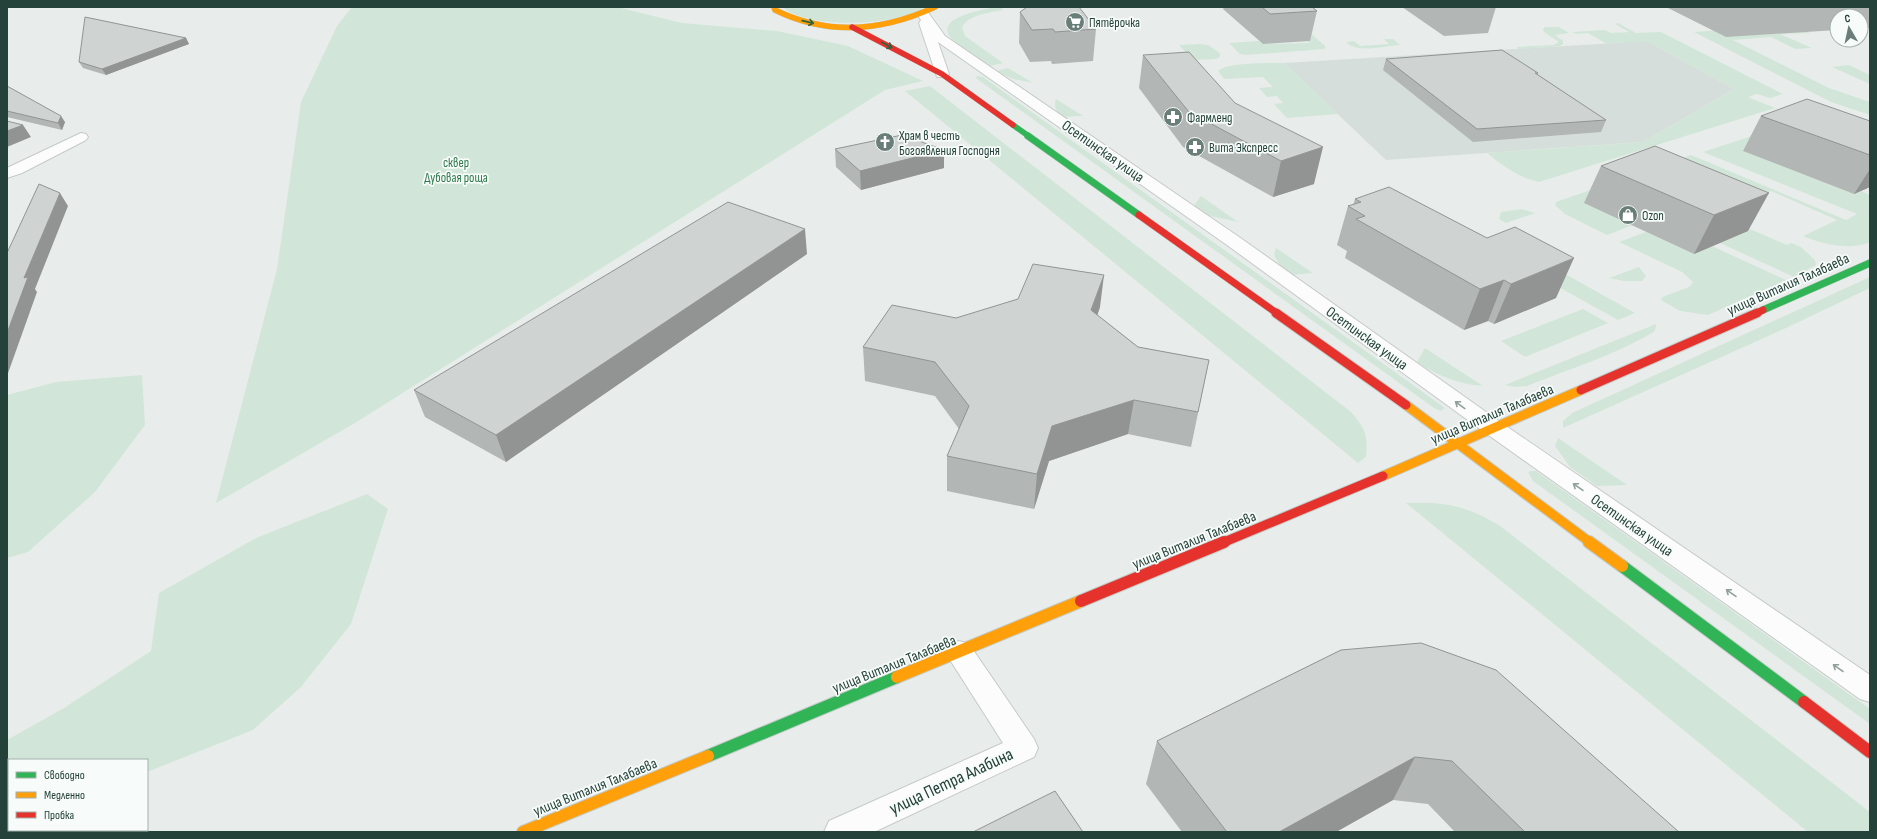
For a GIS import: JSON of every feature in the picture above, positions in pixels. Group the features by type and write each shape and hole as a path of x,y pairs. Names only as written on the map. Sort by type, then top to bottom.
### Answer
{"street":[{"path":"774,7 775,10 792,19 819,25 852,27 903,21 929,11 930,42 942,74"},
{"name":"Осетинская улица","path":"929,11 941,39 1239,246 1495,429 1870,690"},
{"name":"Осетинская улица","path":"852,27 942,74 1460,444 1870,752"},
{"path":"7,173 16,170 81,137"},
{"name":"улица Виталия Талабаева","path":"523,832 1460,444 1870,263"},
{"name":"улица Петра Алабина","path":"840,832 1023,748 959,652"}],"shaded area":[{"path":"1647,41 1734,89 1643,142 1386,160 1284,63"}],"green space":[{"name":"сквер Дубовая роща","path":"352,7 617,7 682,23 777,31 848,46 923,81 885,90 355,423 216,503 277,269 301,102 337,26"},
{"path":"783,7 924,7 912,13 895,18 853,23 811,19 795,14"},
{"path":"1001,7 1003,10 986,13 970,19 962,27 965,36 1003,63 990,66 954,41 948,33 948,26 960,16"},
{"path":"1769,15 1810,33 1780,34 1812,48 1795,49 1771,37 1733,40 1829,88 1870,102 1870,115 1831,102 1694,32 1721,30"},
{"path":"1618,23 1636,33 1661,32 1783,94 1770,98 1757,94 1748,97 1775,108 1539,182 1525,178 1505,167 1487,153 1643,142 1734,89 1647,41 1607,44 1588,33 1577,34 1572,32 1605,30 1611,33 1629,32 1615,24"},
{"path":"1545,27 1559,27 1569,33 1555,35 1563,41 1563,44 1560,46 1519,49 1516,47 1553,45 1559,42 1544,32 1543,29"},
{"path":"1297,32 1309,32 1325,46 1325,49 1245,55 1240,54 1229,43 1259,41 1263,44 1310,43"},
{"path":"1384,39 1393,39 1400,45 1379,48 1357,48 1346,42 1354,41 1360,46 1389,44"},
{"path":"1179,45 1208,45 1220,53 1220,57 1216,59 1193,60"},
{"path":"1260,63 1284,63 1338,114 1287,118 1274,104 1283,103 1277,96 1267,97 1259,88 1273,87 1263,77 1224,79 1218,71 1230,66"},
{"path":"1849,65 1870,75 1870,84 1832,67"},
{"path":"1008,68 1033,83 1013,79 996,71"},
{"path":"976,77 983,77 1445,408 1441,411 1434,408 977,79"},
{"path":"930,86 1351,412 1360,423 1365,433 1367,444 1366,457 1358,463 905,91"},
{"path":"1056,99 1083,116 1062,117 1055,107"},
{"path":"1770,130 1743,151 1854,194 1861,191 1870,195 1870,242 1862,245 1845,246 1818,242 1803,236 1837,220 1771,191 1748,201 1651,170 1691,155 1846,220 1857,214 1703,152"},
{"path":"1625,178 1585,203 1633,225 1607,235 1565,214 1555,205 1556,202"},
{"path":"1201,196 1238,222 1206,215 1193,207"},
{"path":"1521,209 1535,213 1506,223 1499,219 1501,212"},
{"path":"1722,217 1787,245 1791,243 1801,247 1815,260 1816,265 1794,277 1720,243 1748,231"},
{"path":"1646,232 1694,254 1712,246 1786,280 1708,315 1680,311 1661,300 1662,297 1689,287 1693,282 1682,272 1619,242"},
{"path":"1276,248 1313,273 1290,275 1277,260 1274,254"},
{"path":"1533,256 1635,313 1618,320 1510,260"},
{"path":"1639,267 1646,276 1642,281 1624,281 1609,278"},
{"path":"1870,277 1870,288 1786,328 1563,428 1563,421 1572,413"},
{"path":"1583,309 1608,323 1525,357 1501,341"},
{"path":"1656,324 1655,331 1640,340 1592,361 1527,386 1514,387 1505,385"},
{"path":"1425,348 1483,386 1448,378 1417,362"},
{"path":"142,375 145,425 95,492 28,552 7,558 7,395 56,382"},
{"path":"1558,438 1627,485 1597,486 1570,467 1555,446"},
{"path":"1536,471 1870,709 1870,724 1533,481 1528,472"},
{"path":"367,494 388,509 351,624 301,687 253,730 148,772 148,759 8,759 7,814 7,740 64,708 151,651 159,593 256,538"},
{"path":"1406,503 1432,503 1455,506 1476,513 1500,526 1870,812 1870,832 1808,832"}],"building":[{"path":"1027,7 1079,7 1096,29 1055,32 1053,29 1032,30 1020,12"},
{"path":"1262,7 1312,7 1317,11 1270,14"},
{"path":"85,17 186,38 102,69 79,62"},
{"path":"1502,50 1606,120 1477,129 1386,59"},
{"path":"1189,52 1235,103 1323,147 1281,161 1189,112 1143,55"},
{"path":"7,86 61,116 58,123 7,111"},
{"path":"1807,99 1870,121 1870,155 1761,116"},
{"path":"7,121 23,125 7,131"},
{"path":"902,135 944,150 860,171 835,149"},
{"path":"1655,146 1769,193 1714,215 1601,166"},
{"path":"39,184 60,193 24,278 28,277 7,333 7,253"},
{"path":"1389,187 1487,238 1515,227 1574,258 1511,284 1504,280 1480,289 1356,219 1365,216 1348,206 1361,202 1355,199"},
{"path":"728,202 805,229 496,435 414,390"},
{"path":"1033,264 1104,275 1091,310 1138,347 1209,360 1198,412 1134,400 1052,426 1037,474 947,456 969,406 935,362 863,347 892,305 956,318 1018,299"},
{"path":"1421,643 1496,670 1679,832 1525,832 1452,761 1415,757 1279,832 1227,832 1157,741 1341,650"},
{"path":"1055,791 1083,832 973,832"}],"traffic: fast":[{"path":"1013,125 1139,215"},
{"path":"1763,310 1870,263"},
{"path":"1622,566 1804,702"},
{"path":"708,756 897,677"}],"traffic: slow":[{"path":"774,7 775,10 806,23 839,28 855,28 889,23 920,14 935,7"},
{"path":"1383,476 1581,390"},
{"path":"1406,405 1622,566"},
{"path":"897,677 1081,601"},
{"path":"523,832 708,756"}],"traffic: jam":[{"path":"852,27 942,74 1013,125"},
{"path":"1139,215 1406,405"},
{"path":"1581,390 1763,310"},
{"path":"1081,601 1383,476"},
{"path":"1804,702 1870,752"}],"place":[{"name":"Пятёрочка","path":"1075,22"},
{"name":"Фармленд","path":"1173,117"},
{"name":"Храм в честь Богоявления Господня","path":"885,142"},
{"name":"Вита Экспресс","path":"1195,147"},
{"name":"Ozon","path":"1628,215"}]}
